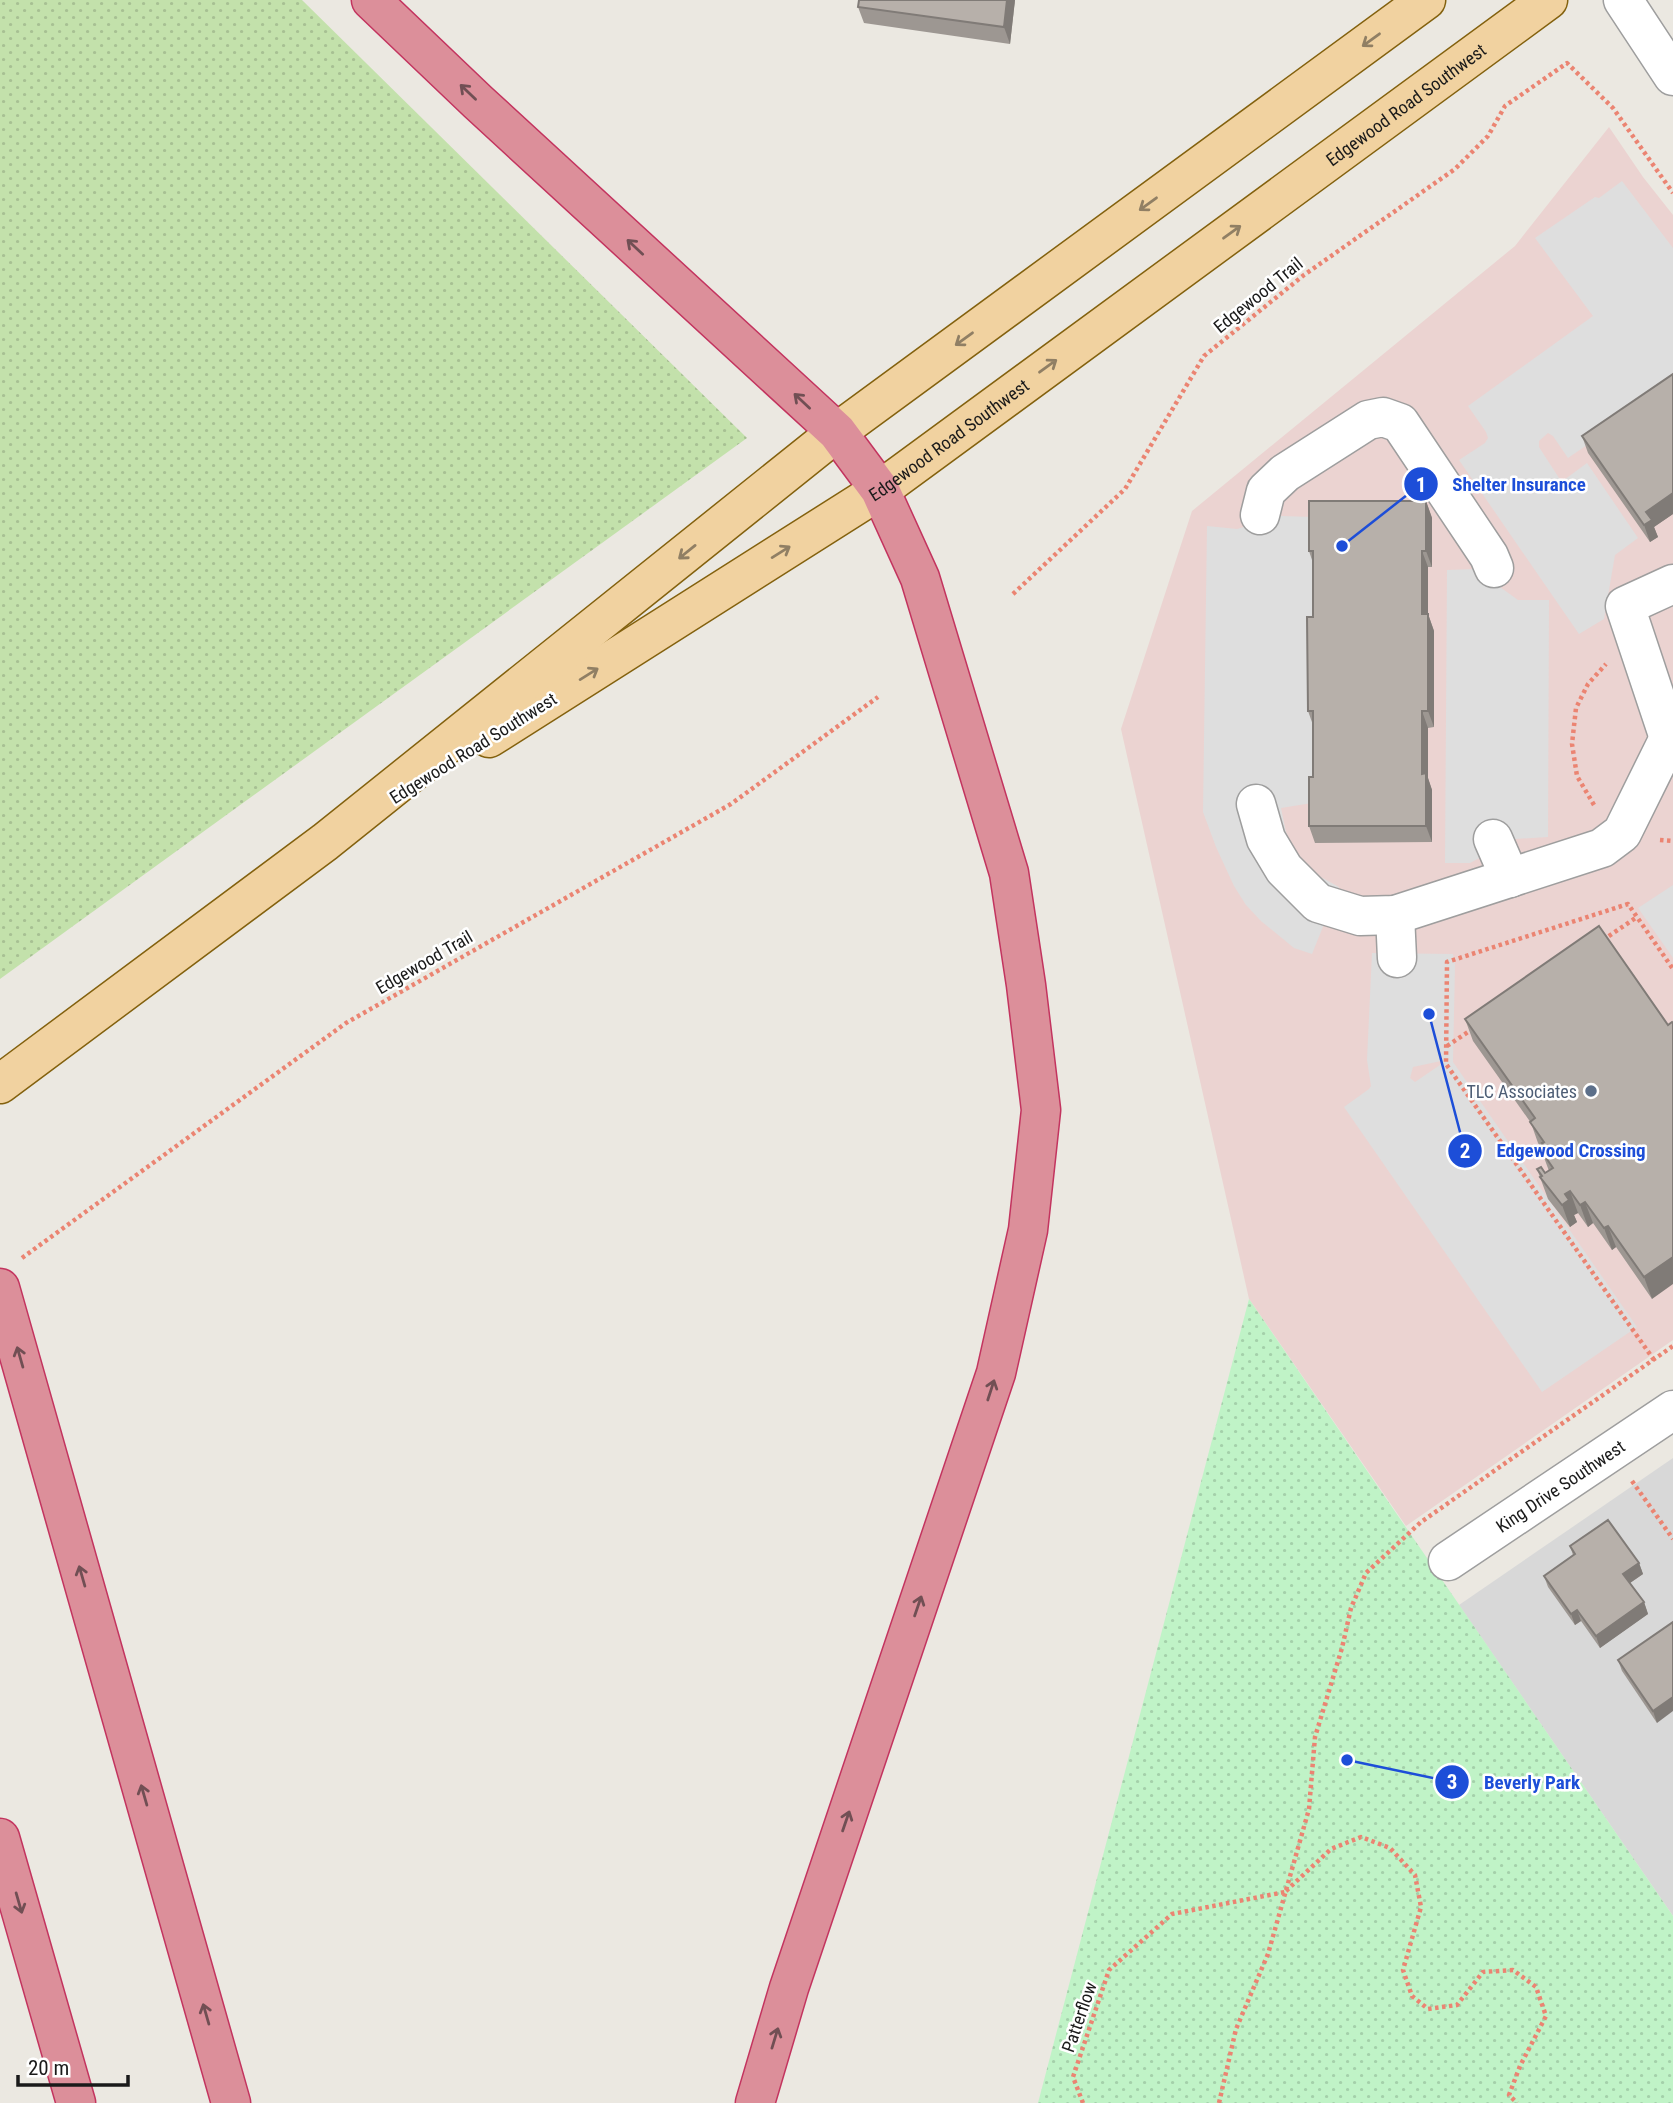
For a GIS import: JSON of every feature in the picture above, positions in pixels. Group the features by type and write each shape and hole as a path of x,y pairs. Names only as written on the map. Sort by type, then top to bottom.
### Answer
{"highway":[{"path":"371,0 836,432 880,489 920,578 1009,873 1027,985 1041,1110 1028,1230 996,1373 794,1975 755,2103"},
{"path":"10,1274 231,2103"},
{"path":"0,1838 76,2103"}],"main road":[{"name":"Edgewood Road Southwest","path":"0,1084 325,842 836,432 1426,0"},
{"name":"Edgewood Road Southwest","path":"325,842 880,489 1548,0"}],"street":[{"path":"1623,0 1673,76"},
{"path":"1260,515 1266,491 1285,473 1368,420 1384,417 1400,423 1489,556 1494,568"},
{"path":"1256,804 1266,839 1283,869 1318,903 1360,916 1395,915 1602,848 1622,833 1672,739 1625,606 1673,584"},
{"path":"1493,839 1510,878"},
{"path":"1395,915 1397,958"},
{"name":"King Drive Southwest","path":"1448,1560 1667,1427"}],"path":[{"name":"Edgewood Trail","path":"1013,594 1125,489 1204,356 1304,275 1455,169 1488,136 1505,106 1567,63 1613,108 1673,194"},
{"path":"1638,646 1614,656 1588,684 1576,708 1572,744 1577,776 1596,808 1648,838 1673,841"},
{"name":"Edgewood Trail","path":"10,1274 136,1175 346,1023 731,804 878,697"},
{"path":"1654,1360 1446,1064 1447,962 1628,904 1673,969"},
{"path":"1592,947 1637,916"},
{"path":"1446,1047 1480,1024"},
{"path":"1219,2103 1236,2029 1268,1954 1309,1809 1315,1737 1351,1608 1366,1573 1421,1522 1673,1346"},
{"path":"1631,1479 1673,1539"},
{"path":"1285,1892 1331,1849 1361,1837 1390,1847 1415,1875 1421,1907 1403,1970 1412,1996 1428,2009 1457,2005 1483,1972 1513,1970 1536,1987 1546,2016 1520,2066 1509,2095 1517,2103"},
{"name":"Patterflow","path":"1083,2103 1073,2077 1110,1970 1172,1914 1285,1892"}],"shaded area":[{"path":"1609,127 1673,215 1673,1340 1406,1526 1249,1299 1121,729 1192,511 1515,246"},
{"path":"1622,181 1673,248 1673,386 1568,458 1548,433 1539,441 1539,447 1559,478 1564,480 1587,463 1638,538 1615,555 1604,619 1579,634 1459,460 1485,443 1488,438 1468,406 1593,316 1535,238"},
{"path":"1281,516 1313,517 1312,803 1281,808 1286,832 1297,857 1317,875 1339,887 1312,954 1294,948 1246,905 1234,886 1203,812 1207,526 1237,529"},
{"path":"1475,569 1518,600 1549,600 1548,837 1515,839 1470,863 1445,863 1447,570"},
{"path":"1673,885 1673,958 1638,908"},
{"path":"1372,953 1453,954 1453,1062 1637,1327 1542,1392 1344,1107 1371,1086 1367,1060","holes":["1441,1061 1440,1065 1415,1082 1410,1078 1413,1067"]},
{"path":"1673,1458 1673,1916 1459,1605"}],"green space":[{"path":"0,0 302,0 747,438 0,979"},
{"path":"1249,1299 1673,1916 1673,2103 1038,2103"}],"building":[{"path":"859,0 1007,0 1004,27 858,7"},
{"path":"1673,374 1673,493 1646,512 1652,520 1644,525 1582,436"},
{"path":"1309,501 1426,501 1426,551 1422,551 1422,614 1428,614 1428,711 1422,711 1422,774 1426,773 1426,826 1309,826 1309,777 1313,777 1313,711 1308,711 1307,617 1313,617 1313,551 1309,551"},
{"name":"TLC Associates","path":"1599,926 1668,1025 1673,1023 1673,1257 1644,1277 1608,1226 1604,1228 1585,1202 1580,1205 1570,1191 1565,1194 1569,1200 1562,1205 1540,1177 1542,1176 1537,1169 1541,1167 1545,1173 1553,1168 1542,1152 1546,1149 1542,1143 1544,1142 1530,1122 1535,1118 1465,1019"},
{"path":"1608,1520 1639,1563 1623,1574 1644,1602 1596,1636 1577,1610 1571,1614 1544,1576 1575,1554 1570,1546"},
{"path":"1673,1622 1673,1697 1653,1711 1618,1660"}],"place":[{"name":"Shelter Insurance","path":"1342,546"},
{"name":"Edgewood Crossing","path":"1429,1014"},
{"name":"TLC Associates","path":"1591,1091"},
{"name":"Beverly Park","path":"1347,1760"}]}
